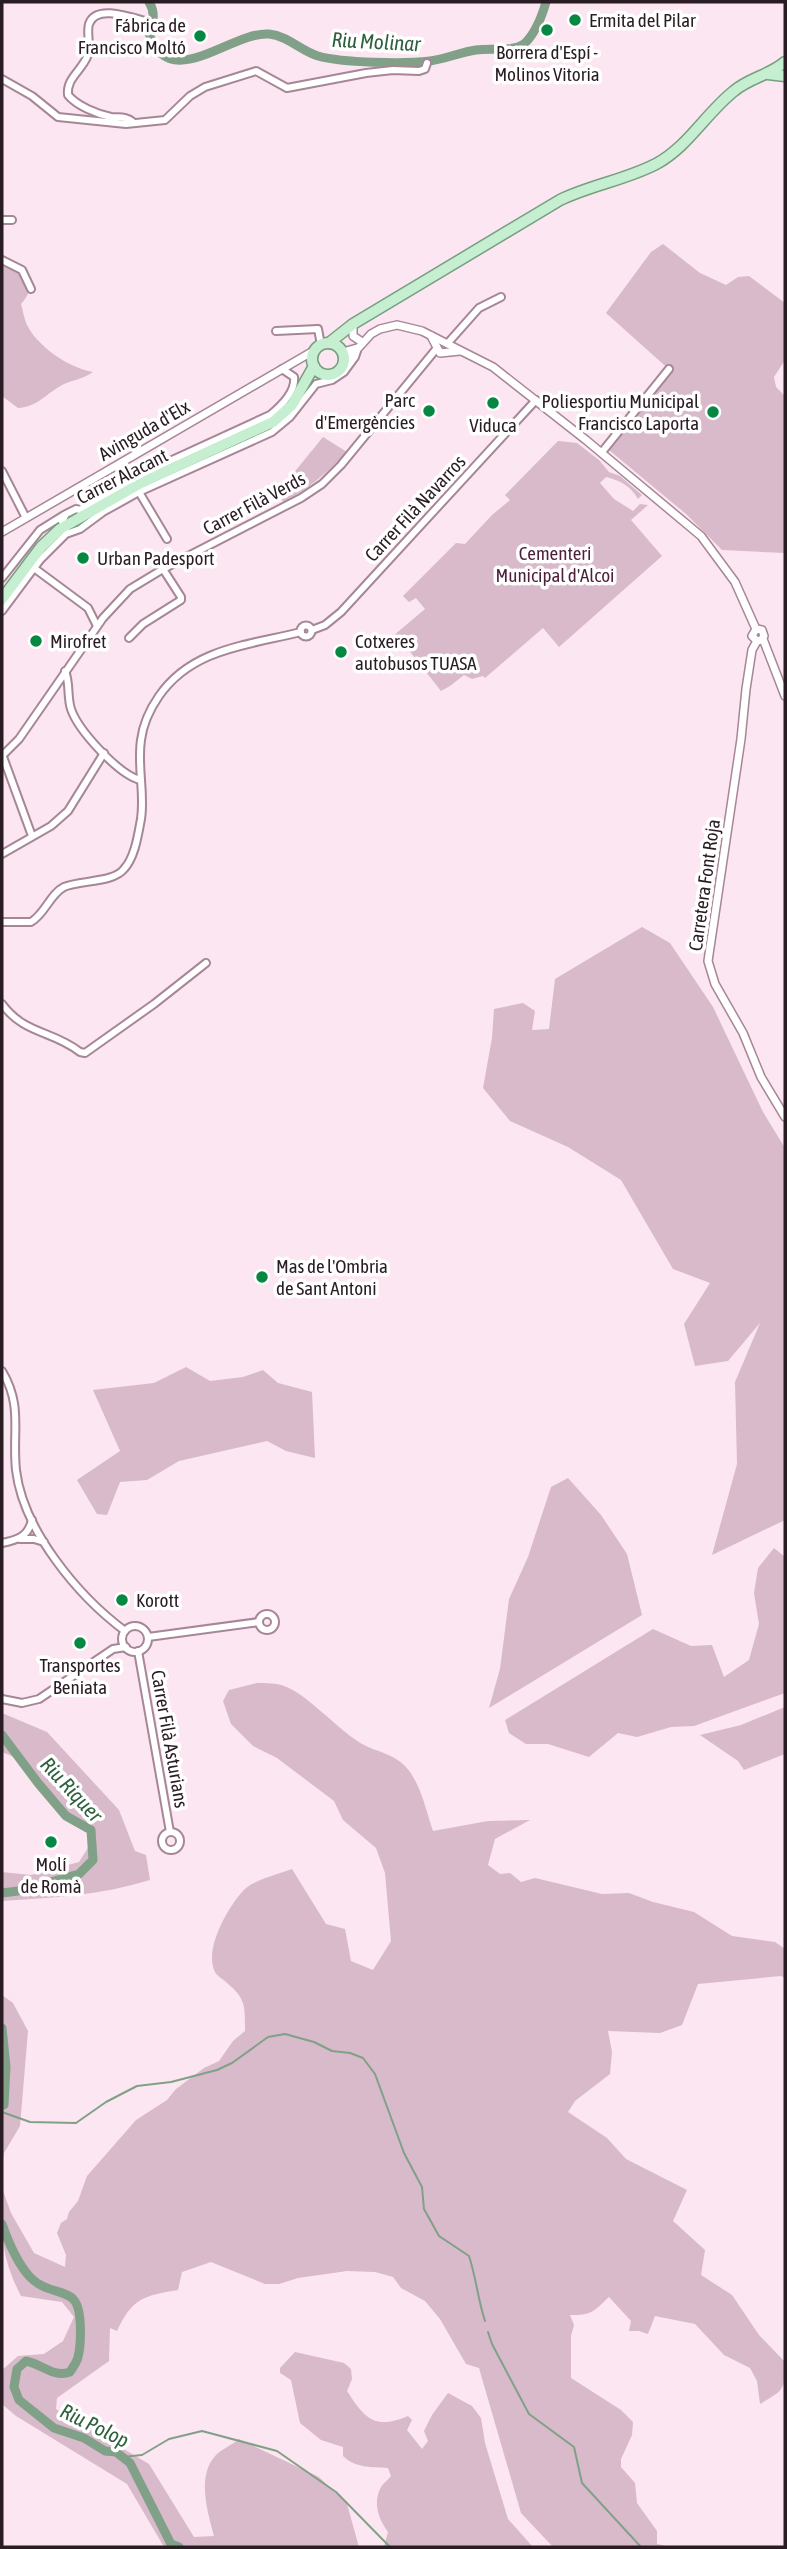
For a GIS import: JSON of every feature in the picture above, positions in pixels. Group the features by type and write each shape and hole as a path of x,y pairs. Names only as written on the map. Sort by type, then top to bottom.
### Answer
{"main road":[{"path":"317,356 349,326 561,200 585,189 632,175 657,163 686,141 734,91 785,62"},
{"path":"767,74 785,76"},
{"path":"317,356 336,373 343,365 341,339 349,326"},
{"path":"317,356 342,351"},
{"name":"Carrer Alacant","path":"2,599 64,527 153,477 261,429 282,416 307,381 317,356"}],"street":[{"path":"133,122 126,117 96,112 73,100 68,96 68,84 88,55 89,27 94,17 108,12 156,24"},
{"path":"2,79 33,96 58,117 71,120 133,122 165,120 190,96 205,87 256,71 288,88 366,73 419,71 425,69 427,63"},
{"path":"2,220 12,220"},
{"path":"2,260 22,270 31,289"},
{"name":"Carrer Filà Verds","path":"2,755 19,739 97,626 130,589 163,569 301,498 321,484 341,465 430,358 479,308 501,297"},
{"path":"349,326 360,345"},
{"path":"343,365 376,331 391,326 407,327 429,334 443,347 464,351 500,372 691,525 706,541 734,582 756,629 763,632 760,640 785,696"},
{"path":"276,331 318,329 317,356"},
{"path":"342,351 360,345"},
{"name":"Carrer Alacant","path":"87,515 250,444 279,427 316,384 332,380 344,372 360,345"},
{"name":"Avinguda d'Elx","path":"2,532 25,516 282,369 317,356"},
{"name":"Carrer Alacant","path":"87,515 146,472 270,415 294,386 292,375 282,369"},
{"path":"602,453 669,369"},
{"name":"Carrer Filà Navarros","path":"139,780 141,743 146,720 158,698 177,675 200,659 217,652 301,632 307,637 312,630 325,625 341,612 536,400"},
{"name":"Carrer Alacant","path":"270,415 282,416 279,427"},
{"path":"2,471 25,516"},
{"path":"139,492 167,539"},
{"path":"2,578 40,530 64,527"},
{"name":"Carrer Alacant","path":"2,611 64,527"},
{"path":"34,568 88,608 97,626"},
{"path":"129,638 143,624 181,600 163,569"},
{"name":"Carretera Font Roja","path":"760,640 752,650 708,961 711,976 743,1033 761,1077 785,1117"},
{"path":"2,922 32,922 61,889 123,872 134,849 143,802 139,780 125,772 104,753 74,718 65,671"},
{"path":"2,854 51,826 72,807 104,753"},
{"path":"2,755 32,836"},
{"path":"2,1004 19,1023 53,1035 85,1053 206,963"},
{"path":"2,1371 16,1408 17,1475 32,1518 45,1543 75,1585 125,1631"},
{"path":"19,1539 29,1529 32,1518"},
{"path":"2,1544 19,1539 34,1539 45,1543"},
{"path":"148,1637 259,1622"},
{"path":"2,1699 22,1703 39,1699 113,1649 121,1646 138,1651 147,1645 145,1630 139,1626 131,1626 125,1631 123,1639 126,1647"},
{"name":"Carrer Filà Asturians","path":"138,1651 170,1832"}],"green space":[{"name":"Poliesportiu Municipal Francisco Laporta","path":"663,244 700,273 726,285 738,277 749,276 785,303 785,360 774,377 776,387 785,396 785,553 722,550 686,514 609,450 672,372 606,313 651,252"},
{"path":"2,263 22,275 29,284 27,297 21,304 32,333 64,361 93,372 62,385 36,403 18,408 2,396"},
{"path":"323,437 347,452 317,480 283,502 279,491"},
{"name":"Cementeri Municipal d'Alcoi","path":"558,441 577,443 599,460 609,472 620,476 642,495 638,499 628,487 611,478 606,477 600,483 614,499 633,511 640,504 648,505 631,520 662,556 559,647 543,628 485,678 483,676 472,679 464,675 441,691 404,644 401,646 393,636 425,609 416,598 409,602 403,596 456,543 465,544 510,500 505,495"},
{"path":"642,927 670,943 713,1007 763,1112 785,1148 785,1520 712,1555 737,1464 735,1382 760,1323 728,1361 695,1366 684,1324 710,1283 673,1269 621,1180 568,1147 510,1121 483,1088 494,1009 523,1003 535,1011 532,1030 549,1029 555,979"},
{"path":"186,1367 210,1381 243,1377 263,1370 278,1383 312,1392 315,1458 286,1451 267,1441 179,1461 147,1480 120,1482 107,1515 97,1514 77,1480 120,1451 93,1390 154,1383"},
{"path":"568,1478 601,1515 627,1554 642,1615 489,1708 500,1669 509,1599 528,1557 551,1487"},
{"path":"774,1548 785,1557 785,1693 694,1726 671,1727 637,1737 618,1733 589,1757 548,1744 526,1744 509,1733 505,1720 653,1629 691,1646 712,1645 724,1677 749,1660 759,1624 754,1593 758,1568"},
{"path":"257,1683 278,1684 293,1690 362,1744 401,1762 411,1773 419,1789 433,1831 488,1821 530,1820 495,1839 488,1865 500,1874 510,1873 521,1882 535,1878 602,1894 629,1893 694,1912 732,1936 775,1942 785,1949 785,1978 781,1976 698,1984 682,2025 660,2033 608,2031 612,2052 610,2074 575,2101 568,2112 607,2138 626,2159 687,2190 673,2221 705,2250 701,2275 732,2295 759,2335 785,2362 782,2388 760,2404 757,2381 750,2368 724,2355 695,2324 655,2316 648,2334 629,2331 631,2321 609,2297 592,2312 570,2315 574,2325 571,2336 571,2378 621,2410 633,2422 632,2435 621,2459 621,2467 635,2483 637,2503 657,2531 657,2544 671,2547 553,2547 521,2513 479,2368 466,2364 440,2319 425,2301 401,2288 393,2277 375,2272 347,2271 298,2278 279,2284 265,2284 211,2262 182,2272 178,2290 141,2300 128,2311 117,2331 110,2328 109,2361 57,2398 56,2409 149,2464 194,2537 214,2536 205,2495 206,2473 216,2455 239,2439 319,2477 347,2504 359,2547 164,2547 127,2484 16,2416 2,2404 2,2370 18,2356 44,2354 63,2341 74,2317 62,2302 21,2296 6,2256 2,2188 11,2213 34,2253 65,2267 66,2255 57,2233 61,2223 67,2219 78,2201 87,2176 136,2120 167,2100 176,2089 204,2068 219,2061 233,2041 245,2031 241,1999 216,1973 212,1962 215,1939 220,1927 240,1895 256,1882 292,1869 326,1924 345,1929 351,1961 373,1970 391,1941 385,1873 376,1848 343,1820 334,1801 277,1758 253,1746 231,1724 223,1701 229,1690"},
{"path":"785,1707 785,1754 744,1770 738,1761 700,1735 741,1725"},
{"path":"2,1713 47,1732 119,1810 135,1851 146,1855 150,1880 95,1892 2,1901 2,1872 31,1875 79,1862 95,1837 59,1814 14,1757 2,1752"},
{"path":"2,1995 13,2003 28,2031 20,2126 4,2153 2,2165"},
{"path":"295,2352 344,2363 351,2369 352,2379 347,2391 359,2409 379,2422 408,2416 412,2420 407,2430 422,2449 428,2441 424,2431 448,2393 472,2406 481,2418 485,2443 508,2519 533,2547 384,2547 388,2532 380,2517 377,2500 381,2487 391,2476 388,2468 353,2463 343,2456 343,2447 321,2440 300,2423 291,2380 280,2373 280,2368"}],"waterway":[{"name":"Riu Molinar","path":"149,2 153,14 149,33 158,51 171,59 186,60 202,56 237,41 269,34 318,56 390,63 430,61 476,50 519,46 524,44 535,30 546,2"},
{"name":"Riu Riquer","path":"2,1735 66,1816 91,1830 93,1860 79,1874 2,1893"},
{"name":"Riu Riquer","path":"2,2028 6,2067 4,2105"},
{"path":"2,2112 30,2122 76,2123 106,2102 137,2086 171,2082 217,2070 232,2063 268,2037 285,2034 314,2042 332,2051 363,2058 375,2074 404,2153 422,2187 424,2209 439,2236 469,2256 485,2321"},
{"name":"Riu Polop","path":"2,2224 13,2252 25,2271 42,2286 73,2299 80,2318 79,2351 77,2361 70,2372 53,2372 26,2361 17,2369 14,2387 19,2400 54,2428 84,2438 105,2451 116,2452 130,2463 171,2544 179,2547"},
{"path":"488,2332 529,2414 574,2447 582,2483 641,2547"},
{"path":"122,2457 142,2455 169,2439 202,2431 277,2451 336,2492 390,2547"}],"place":[{"name":"Ermita del Pilar","path":"575,20"},
{"name":"Borrera d'Espí - Molinos Vitoria","path":"547,30"},
{"name":"Fábrica de Francisco Moltó","path":"200,36"},
{"name":"Viduca","path":"493,403"},
{"name":"Parc d'Emergències","path":"429,411"},
{"name":"Poliesportiu Municipal Francisco Laporta","path":"713,412"},
{"name":"Urban Padesport","path":"83,558"},
{"name":"Mirofret","path":"36,641"},
{"name":"Cotxeres autobusos TUASA","path":"341,652"},
{"name":"Mas de l'Ombria de Sant Antoni","path":"262,1277"},
{"name":"Korott","path":"122,1600"},
{"name":"Transportes Beniata","path":"80,1643"},
{"name":"Molí de Romà","path":"51,1842"}]}
